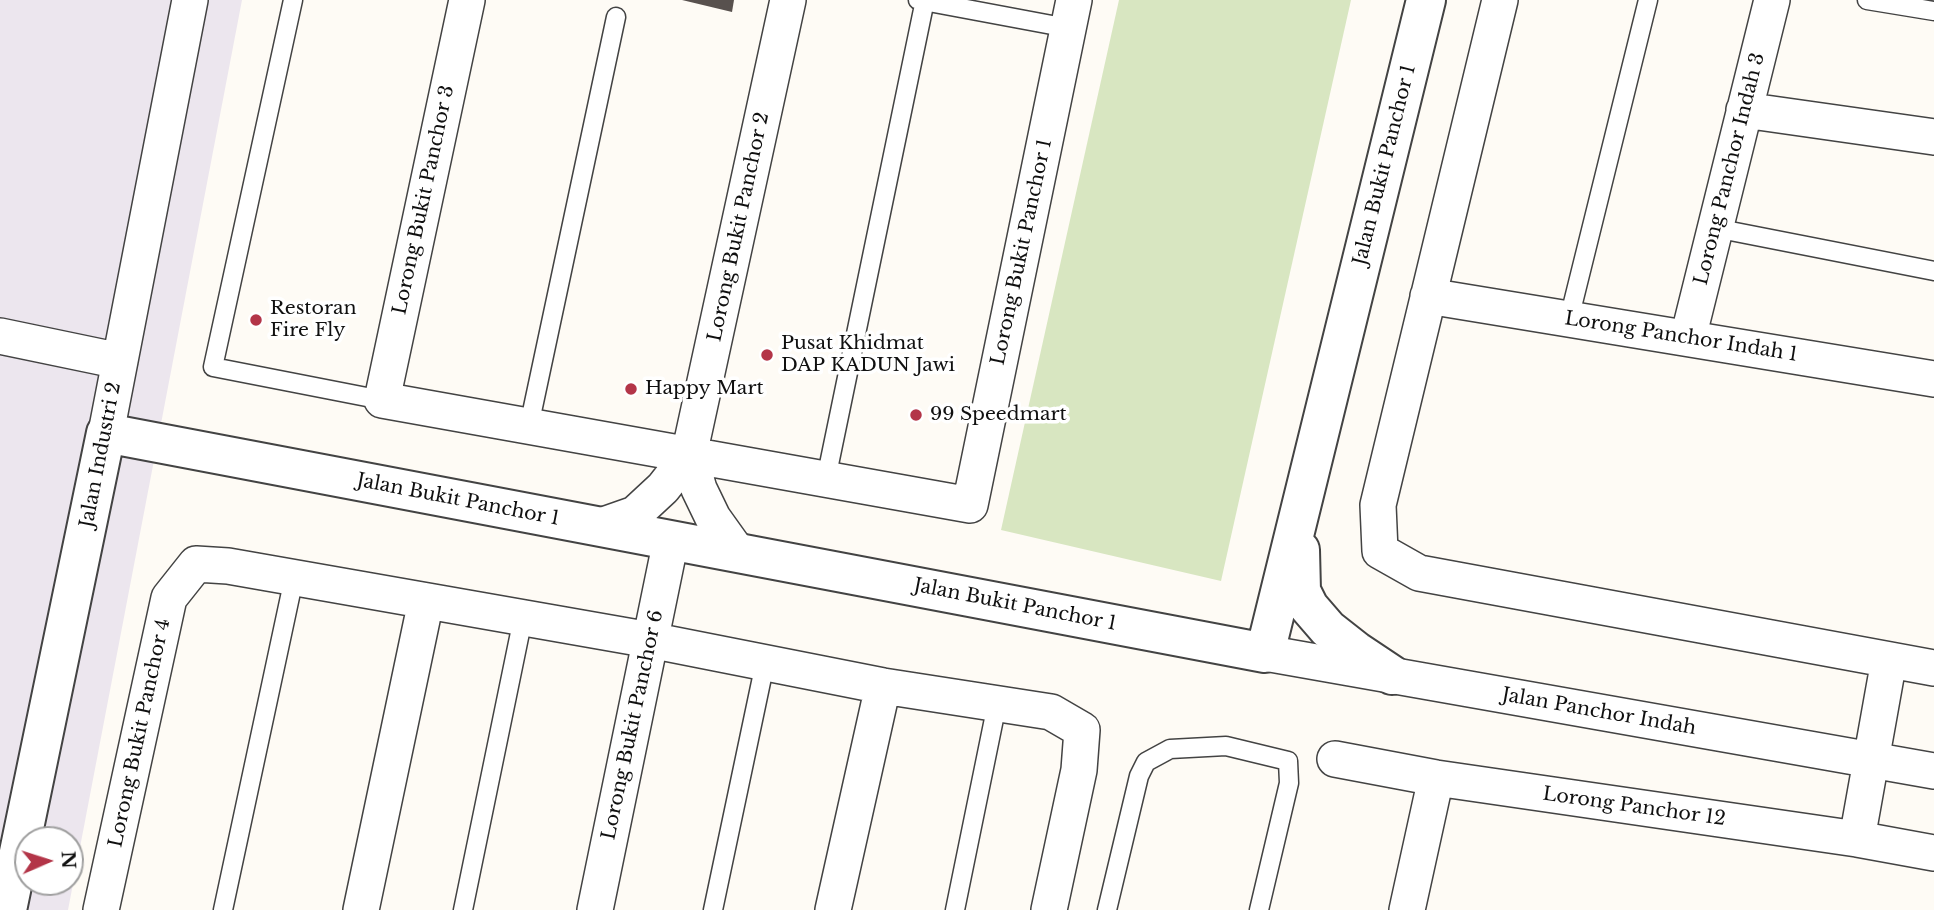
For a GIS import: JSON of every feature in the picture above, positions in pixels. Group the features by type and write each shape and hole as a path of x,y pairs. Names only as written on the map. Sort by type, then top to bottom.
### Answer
{"street":[{"name":"Jalan Industri 2","path":"7,910 106,433 190,0"},
{"name":"Lorong Bukit Panchor 3","path":"382,400 467,0"},
{"name":"Lorong Bukit Panchor 2","path":"690,455 788,0"},
{"name":"Jalan Bukit Panchor 1","path":"106,433 1265,653 1426,0"},
{"path":"1500,0 1378,505 1380,551 1419,573 1934,668"},
{"name":"Lorong Panchor Indah 3","path":"1688,338 1772,0"},
{"name":"Lorong Bukit Panchor 1","path":"825,479 970,505 1071,14"},
{"path":"1744,110 1934,136"},
{"name":"Lorong Panchor Indah 1","path":"1428,296 1934,379"},
{"path":"0,336 120,360"},
{"path":"382,400 825,479"},
{"path":"598,527 635,514 663,488 690,455"},
{"path":"690,455 699,489 713,519 738,553"},
{"path":"1298,520 1301,591 1309,607 1328,629 1392,675"},
{"name":"Lorong Bukit Panchor 6","path":"595,910 671,540"},
{"name":"Lorong Bukit Panchor 4","path":"101,910 169,598 196,564 228,566 294,578"},
{"path":"294,578 650,640 883,686 1051,712 1082,730 1079,770 1049,910"},
{"path":"361,910 426,601"},
{"name":"Jalan Panchor Indah","path":"1265,653 1934,771"},
{"path":"1857,839 1888,660"},
{"path":"834,910 883,686"},
{"name":"Lorong Panchor 12","path":"1335,759 1436,778 1857,839 1934,853"},
{"path":"1407,910 1436,778"}],"lane":[{"path":"293,0 213,367 382,400"},
{"path":"825,479 923,0 1071,14"},
{"path":"1569,319 1648,0"},
{"path":"1867,0 1934,11"},
{"path":"529,426 616,17"},
{"path":"1715,228 1934,271"},
{"path":"223,910 294,578"},
{"path":"463,910 523,618"},
{"path":"713,910 765,663"},
{"path":"955,910 998,704"},
{"path":"1107,910 1139,776 1146,762 1170,749 1226,746 1288,761 1289,783 1259,910"}],"shaded area":[{"path":"0,0 242,0 84,826 14,826 14,896 71,896 68,910 0,910"}],"green space":[{"path":"1119,0 1351,0 1221,581 1001,530"}],"building":[{"path":"682,0 734,0 732,12"}],"place":[{"name":"Restoran Fire Fly","path":"256,320"},
{"name":"Pusat Khidmat DAP KADUN Jawi","path":"767,355"},
{"name":"Happy Mart","path":"631,389"},
{"name":"99 Speedmart","path":"916,415"}]}
